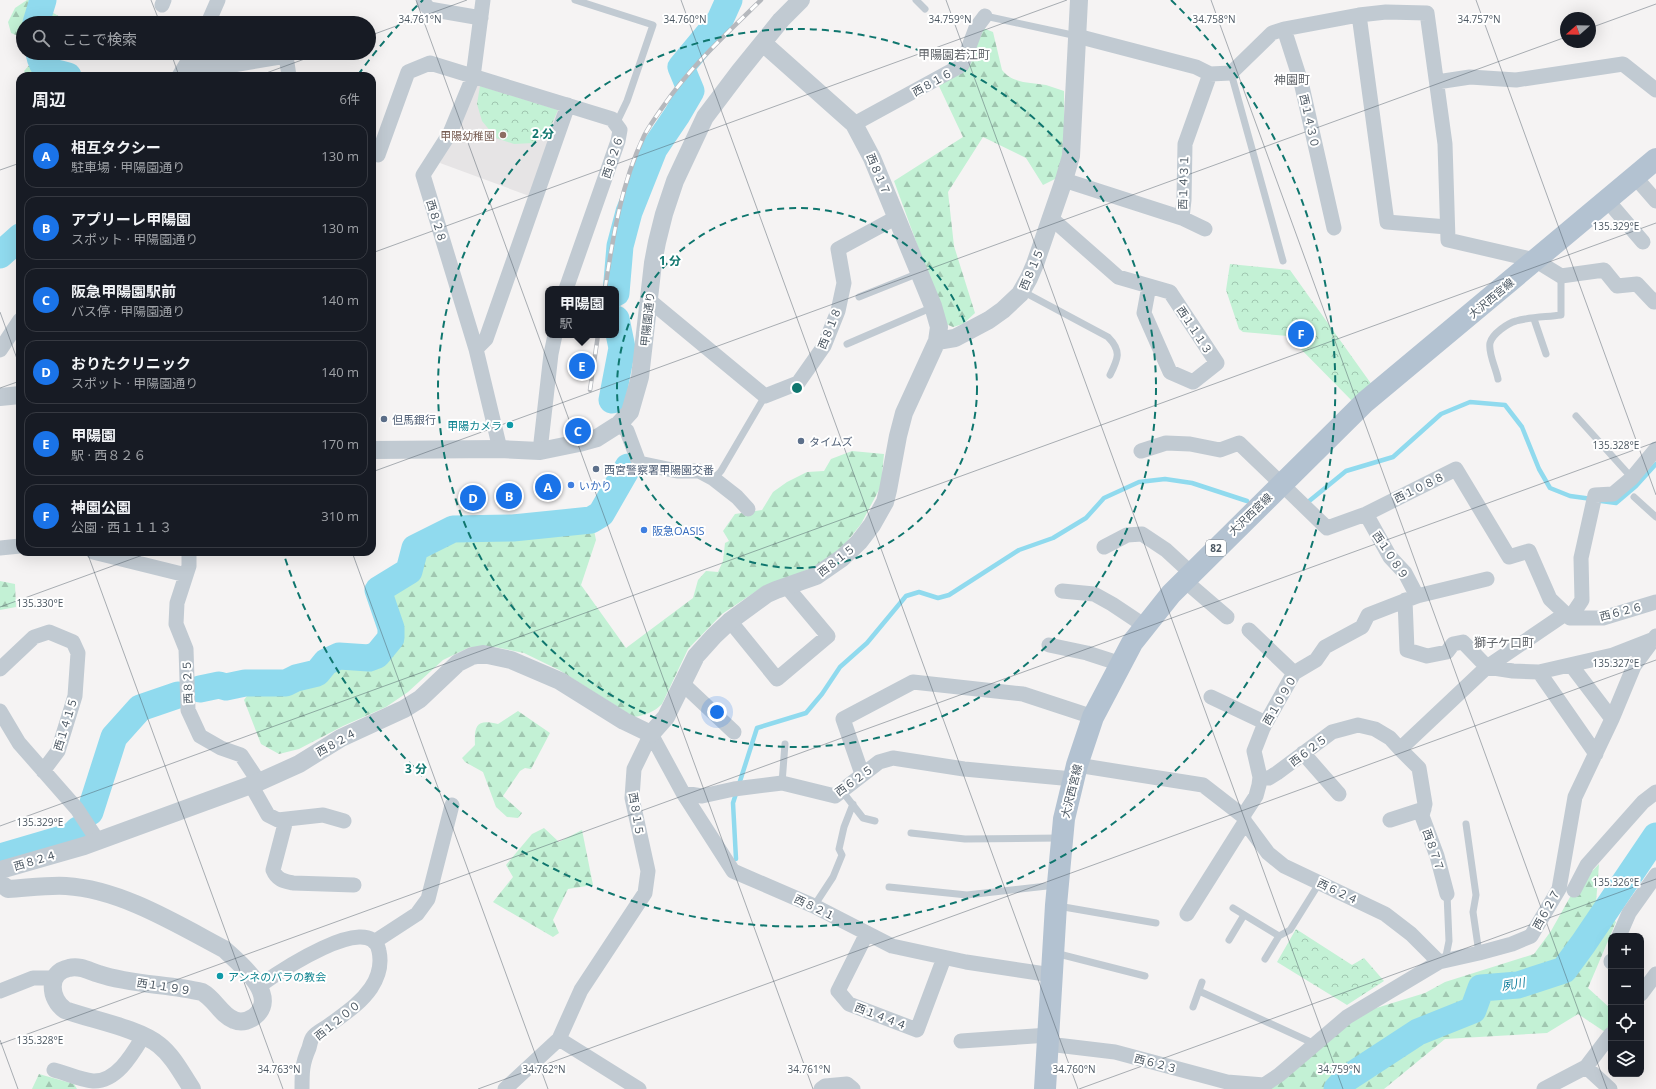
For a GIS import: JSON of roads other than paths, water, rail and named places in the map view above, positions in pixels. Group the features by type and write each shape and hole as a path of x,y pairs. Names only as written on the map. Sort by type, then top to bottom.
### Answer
{"main road":[{"name":"大沢西宮線","path":"1045,1089 1057,895 1064,819 1075,772 1093,717 1132,643 1171,594 1188,576 1365,402 1656,159"}],"street":[{"path":"211,16 218,0"},
{"path":"424,0 424,3 429,9 481,18"},
{"name":"西８２８","path":"483,0 473,77 450,133 423,175 476,349 500,449"},
{"name":"甲陽園通り","path":"376,450 500,449 540,451 585,442 597,438 619,424 630,412 640,378 656,242 675,181 705,117 781,20 800,0"},
{"name":"西８１５","path":"507,1089 559,1039 581,990 645,892 648,871 632,798 634,769 651,734 666,717 696,656 730,621 767,594 816,576 842,558 859,542 872,526 884,502 888,490 904,413 937,341 955,338 1003,310 1022,291 1029,278 1071,156 1079,0"},
{"path":"1077,36 1196,67 1210,74 1231,73 1272,32 1359,15 1386,12 1427,13 1445,144 1448,240 1535,260 1561,276 1604,270 1617,286 1638,284 1654,302 1656,300"},
{"path":"1359,15 1387,222 1447,227"},
{"name":"西８１６","path":"854,124 962,65 976,28 985,16"},
{"name":"西１４３０","path":"1284,29 1301,82 1334,228"},
{"name":"西８１７","path":"763,43 854,124 872,158 897,217 918,273 933,306 938,327 937,341"},
{"path":"186,65 226,66 262,60"},
{"path":"287,60 288,72"},
{"name":"西８２６","path":"378,155 408,72 430,63 612,119 620,130 618,141 567,286"},
{"path":"1437,82 1470,77 1516,80 1623,64 1656,90"},
{"name":"西１４３１","path":"1064,180 1182,218 1184,200 1185,144 1210,74"},
{"path":"476,349 486,339 568,105"},
{"path":"1635,177 1656,201"},
{"path":"1607,200 1644,242"},
{"name":"西８１８","path":"765,396 798,383 824,346 838,311 844,283 838,249 897,217"},
{"name":"西１１１３","path":"1050,217 1118,277 1170,292 1217,363 1193,382 1170,372 1144,313 1149,286"},
{"path":"1182,218 1205,228"},
{"path":"649,300 765,396"},
{"path":"0,350 16,326"},
{"path":"540,451 551,354 554,338"},
{"path":"0,397 16,395"},
{"path":"619,424 627,431 639,463 677,471 699,472 714,480 737,497 748,509"},
{"path":"1141,451 1166,443 1190,444 1220,450 1239,443 1281,484"},
{"path":"1400,749 1487,667 1568,616 1582,600 1581,558 1594,500 1613,494 1632,478 1656,449"},
{"name":"西１０８８","path":"1281,484 1326,528 1366,514 1456,470 1509,557 1529,551 1550,599 1568,616"},
{"name":"西１０８９","path":"1366,514 1390,557 1405,573 1411,598"},
{"path":"1104,548 1127,535 1142,534 1166,550 1188,576 1227,617"},
{"path":"0,548 16,546"},
{"path":"109,556 186,575"},
{"name":"西８２５","path":"189,556 189,566 177,603 176,624 186,649 188,710 200,736 221,748 241,754 268,815 278,820 286,820"},
{"name":"西１０９０","path":"1260,777 1254,752 1266,723 1294,673 1316,660 1325,647 1362,627 1368,615 1411,598 1488,579"},
{"path":"730,621 777,679 828,636 786,586"},
{"path":"1062,591 1094,594 1145,626"},
{"path":"1411,598 1407,650 1427,656 1447,652 1453,644 1463,642 1487,667 1513,671 1539,672 1613,655 1655,638"},
{"name":"西６２６","path":"1568,616 1603,618 1656,602"},
{"path":"1248,630 1294,673"},
{"name":"西１４１５","path":"0,669 34,637 49,632 73,642 78,653 75,696 58,751 43,771"},
{"name":"西６２７","path":"1263,1087 1346,1017 1442,962 1512,944 1531,936 1559,888 1575,797 1612,719 1634,666 1655,638"},
{"path":"1049,645 1087,652 1121,664"},
{"name":"西８２４","path":"0,870 98,841 255,783 299,764 341,738 404,709 420,699 458,664 472,656 483,654 511,660 560,681 624,721 651,734"},
{"path":"1571,665 1612,719"},
{"path":"1539,672 1596,754"},
{"path":"862,774 843,719 913,682 1023,694 1093,717"},
{"path":"683,684 734,732"},
{"path":"1211,697 1266,723"},
{"path":"0,711 19,743 77,809 98,841"},
{"name":"西６２５","path":"1260,777 1269,778 1332,732 1358,725 1374,729 1390,738 1400,749"},
{"name":"西８２１","path":"651,734 683,793 734,871 814,906 892,946 966,962 1052,975"},
{"name":"西８７７","path":"1400,749 1419,768 1425,804 1422,816 1439,862 1447,894"},
{"path":"1303,753 1339,794"},
{"name":"西６２５","path":"683,793 702,796 738,788 782,782 835,796 878,762 893,758 964,769 1075,772 1203,785 1244,819"},
{"path":"1187,914 1244,819 1256,796 1260,777"},
{"path":"1574,890 1586,865 1643,802 1656,792"},
{"path":"0,883 8,889 66,886 101,892 131,901 224,949 259,986 285,968 338,941 357,936 368,937 374,942 417,914 428,899 452,805"},
{"path":"1390,820 1424,809"},
{"path":"344,821 323,815 286,820 273,870 276,876 284,881 293,883 354,885"},
{"name":"西６２４","path":"1244,819 1268,853 1284,866 1385,914 1412,934 1442,962"},
{"path":"1620,933 1629,913 1656,875"},
{"name":"西１４４４","path":"867,934 838,991 849,1004 917,1030 944,958"},
{"name":"西１２００","path":"302,1089 302,1063 313,1037 360,1003 377,977 380,966 380,956 378,947 374,942"},
{"name":"西１１９９","path":"54,978 62,970 70,967 78,967 111,978 202,992 209,996 227,1016 233,1020 245,1021 258,1014 261,1008 263,997 259,986"},
{"path":"1644,990 1656,974"},
{"path":"0,991 33,978 54,978 52,990 59,1006 65,1010 144,1036 154,1041 166,1052 192,1089"},
{"path":"54,1070 93,1081 103,1079 119,1071 144,1036"},
{"path":"1544,1089 1586,1067 1608,1038"},
{"path":"559,1039 639,1089"},
{"name":"西６２３","path":"961,1041 1049,1040 1115,1052 1226,1082 1263,1087"},
{"path":"1586,1067 1610,1089"},
{"path":"822,1089 824,1086 847,1084 853,1089"}],"lane":[{"path":"575,0 652,25 627,101 616,124"},
{"path":"916,0 925,9"},
{"path":"985,16 1077,36"},
{"path":"1231,73 1283,261"},
{"path":"858,297 918,273"},
{"path":"1498,379 1490,342 1502,329 1514,321 1562,315 1561,276"},
{"path":"1022,291 1108,337 1115,345 1118,359 1110,375"},
{"path":"847,344 933,306"},
{"path":"1534,319 1546,354"},
{"path":"714,480 721,471 765,396"},
{"path":"1576,416 1632,478"},
{"path":"1634,496 1656,517"},
{"path":"782,782 785,744"},
{"path":"842,790 863,818 875,821"},
{"path":"814,906 833,877 842,855 839,849 844,827 853,804"},
{"path":"1466,824 1476,895 1473,912 1479,953"},
{"path":"911,833 965,839 1062,838"},
{"path":"1265,959 1279,936 1290,930 1320,882"},
{"path":"889,887 967,895 1057,895 1156,923"},
{"name":"西８７７","path":"1442,962 1449,941 1447,894"},
{"path":"1233,908 1279,936"},
{"path":"1229,940 1244,915"},
{"path":"1053,952 1145,976"},
{"path":"1193,1007 1202,982"},
{"path":"1199,991 1315,1044"}],"waterway":[{"path":"38,16 43,0"},
{"path":"617,286 620,246 629,212 654,149 691,91 681,67 720,20 729,0"},
{"path":"41,60 45,68 52,72"},
{"path":"0,255 16,241"},
{"path":"612,400 622,348 619,334"},
{"path":"1308,502 1346,471 1393,457 1441,414 1470,402 1505,405 1522,427 1539,469 1550,488 1570,496 1592,499"},
{"path":"1601,501 1616,503 1636,486 1656,464"},
{"path":"200,689 219,685 226,687 245,683 286,683 296,678 317,673 326,662 339,656 369,658 377,655 391,638 391,628 378,590 409,571 415,548 453,529 513,528 591,520 601,514 628,467"},
{"path":"736,859 733,803 757,728 806,713 822,694 840,667 867,643 906,596 919,592 938,598 949,595 1019,550 1053,538 1086,518 1104,498 1139,482 1165,479 1192,483 1247,501"},
{"path":"90,812 114,737 140,708 178,695"},
{"path":"0,857 72,836 78,830"},
{"name":"夙川","path":"1337,1089 1346,1079 1418,1032 1473,1010 1481,988 1518,985 1564,970 1656,836"}],"railway":[{"path":"606,286 619,211 629,173 646,132 673,93 696,65 761,0"},
{"path":"590,390 598,338"}],"place":[{"name":"甲陽幼稚園","path":"503,135"},
{"name":"神園公園","path":"1301,334"},
{"name":"甲陽園","path":"582,366"},
{"name":"但馬銀行","path":"384,419"},
{"name":"甲陽カメラ","path":"510,425"},
{"name":"阪急甲陽園駅前","path":"578,431"},
{"name":"タイムズ","path":"801,441"},
{"name":"西宮警察署甲陽園交番","path":"596,469"},
{"name":"いかり","path":"571,485"},
{"name":"相互タクシー","path":"548,487"},
{"name":"アプリーレ甲陽園","path":"509,496"},
{"name":"おりたクリニック","path":"473,498"},
{"name":"阪急OASIS","path":"644,530"},
{"name":"アンネのバラの教会","path":"220,976"}],"district":[{"name":"甲陽園若江町","path":"954,54"},
{"name":"神園町","path":"1292,79"},
{"name":"獅子ケ口町","path":"1504,642"}]}
